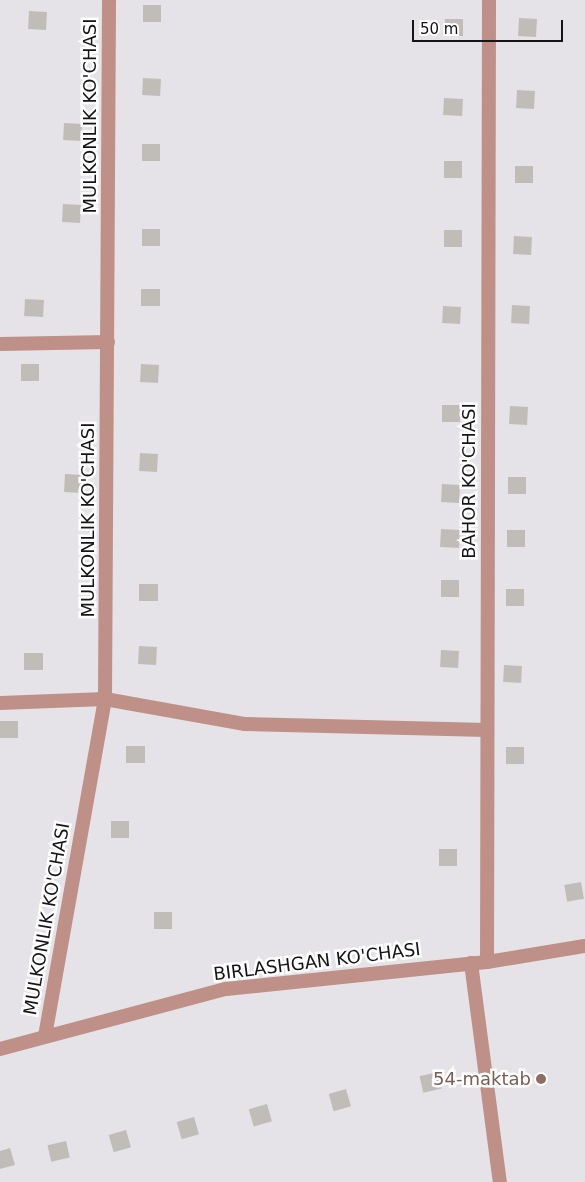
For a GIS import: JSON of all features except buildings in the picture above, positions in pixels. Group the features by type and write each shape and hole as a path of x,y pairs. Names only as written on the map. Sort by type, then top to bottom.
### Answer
{"street":[{"name":"MULKONLIK KO'CHASI","path":"45,1036 105,698 109,0"},
{"name":"BAHOR KO'CHASI","path":"486,962 489,0"},
{"path":"0,344 108,342"},
{"path":"0,703 105,698 244,724 487,730"},
{"name":"BIRLASHGAN KO'CHASI","path":"0,1049 226,989 471,964 585,946"},
{"path":"471,964 500,1182"}],"place":[{"name":"54-maktab","path":"541,1079"}]}
